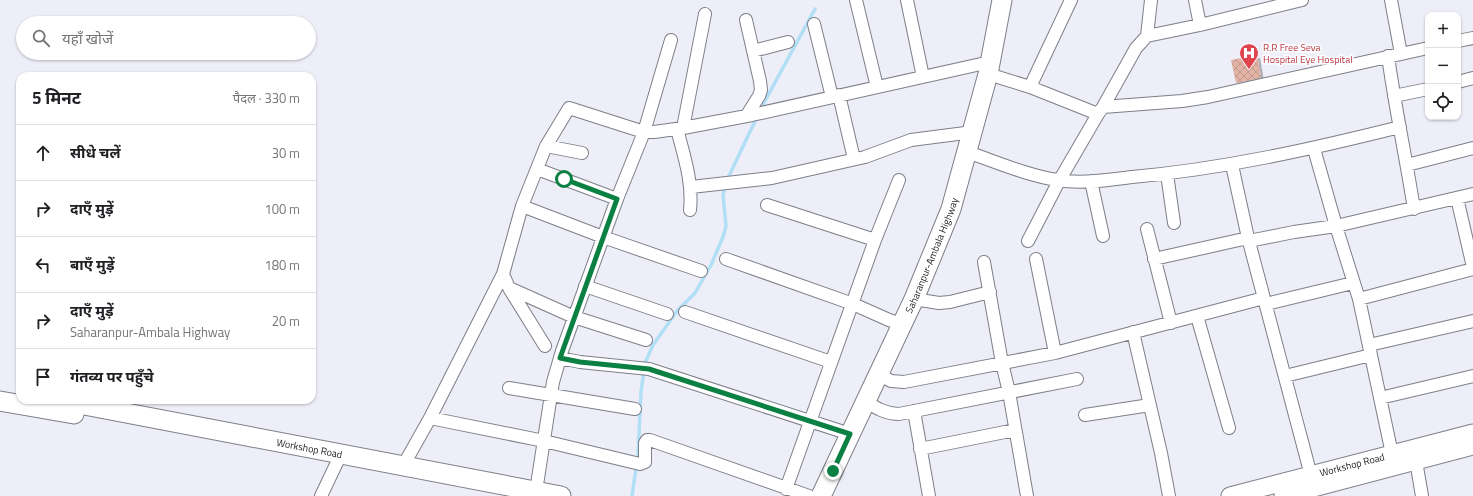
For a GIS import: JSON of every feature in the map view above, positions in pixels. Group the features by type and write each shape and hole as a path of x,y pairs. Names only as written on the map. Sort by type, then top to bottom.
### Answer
{"main road":[{"name":"Saharanpur-Ambala Highway","path":"821,496 914,298 951,210 989,68 1002,0"},
{"path":"0,389 16,392"},
{"name":"Workshop Road","path":"0,401 16,404"},
{"name":"Workshop Road","path":"18,404 339,459 403,466 561,496"},
{"name":"Workshop Road","path":"77,404 339,459 501,496"},
{"name":"Workshop Road","path":"1283,496 1313,481 1392,454 1473,433"},
{"name":"Workshop Road","path":"1230,496 1416,461 1473,446"}],"street":[{"path":"856,0 877,87"},
{"path":"907,0 923,77"},
{"path":"1030,87 1071,0"},
{"path":"1147,36 1151,0"},
{"path":"1195,0 1200,25"},
{"path":"1028,241 1059,181 1136,48 1147,36 1200,25 1302,0"},
{"path":"1391,0 1401,54"},
{"path":"690,210 692,196 691,187 680,128 705,14"},
{"path":"746,20 761,90 750,115"},
{"path":"814,24 854,159"},
{"path":"1461,40 1473,38"},
{"path":"536,491 551,396 560,358 617,199 644,132 671,40"},
{"path":"753,51 788,42"},
{"path":"403,466 430,418 503,274 522,206 546,146 569,108 644,132 680,128 750,115 923,77 989,68 1030,87 1100,111 1208,97 1425,49"},
{"path":"1388,56 1394,96 1408,165 1414,209"},
{"path":"1461,81 1473,78"},
{"path":"1394,96 1425,90"},
{"path":"967,152 1037,176 1059,181 1091,181 1167,174 1232,165 1314,149 1400,128"},
{"path":"691,187 772,178 854,159 911,140 973,132"},
{"path":"546,146 582,153"},
{"path":"1408,165 1473,148"},
{"path":"1314,149 1359,299 1392,454"},
{"path":"1232,165 1249,240 1313,481"},
{"path":"537,169 617,199"},
{"path":"1167,174 1174,223"},
{"path":"786,488 875,240 899,180"},
{"path":"1091,181 1102,236"},
{"path":"1154,259 1249,240 1336,226 1473,194"},
{"path":"1359,299 1473,268 1457,198"},
{"path":"767,205 875,240"},
{"path":"522,206 603,237 701,270"},
{"path":"1147,229 1170,323"},
{"path":"726,259 853,304 901,324"},
{"path":"1036,259 1055,353"},
{"path":"984,262 1027,496"},
{"path":"503,274 509,288 545,346"},
{"path":"878,374 891,381 904,382 1055,353 1197,316 1353,283"},
{"path":"585,286 667,314"},
{"path":"509,288 574,318 646,340"},
{"path":"914,298 939,303 950,302 990,292"},
{"path":"685,312 831,362"},
{"path":"1197,316 1228,428"},
{"path":"1285,376 1473,321"},
{"path":"1133,332 1161,453 1169,496"},
{"path":"560,358 580,362 645,368 850,434"},
{"path":"1380,398 1473,376"},
{"path":"865,402 891,414 914,411 1077,379"},
{"path":"509,388 635,410"},
{"path":"1085,415 1150,405"},
{"path":"914,411 929,496"},
{"path":"430,418 544,441 637,463 645,462 645,443 647,440 650,440 809,496"},
{"path":"920,449 1015,430"},
{"path":"321,496 339,459"},
{"path":"1416,461 1422,496"}],"building":[{"path":"1257,55 1261,78 1236,83 1231,60"}],"waterway":[{"path":"760,110 815,9"},
{"path":"727,180 757,117"},
{"path":"632,496 638,455 641,392 645,363 653,345 677,311 695,293 711,265 726,226 723,195 725,186"}],"place":[{"name":"R.R Free Seva Hospital Eye Hospital","path":"1249,70"}],"route":[{"path":"564,179 617,199 560,358 580,362 649,369 850,434 833,471"}]}
